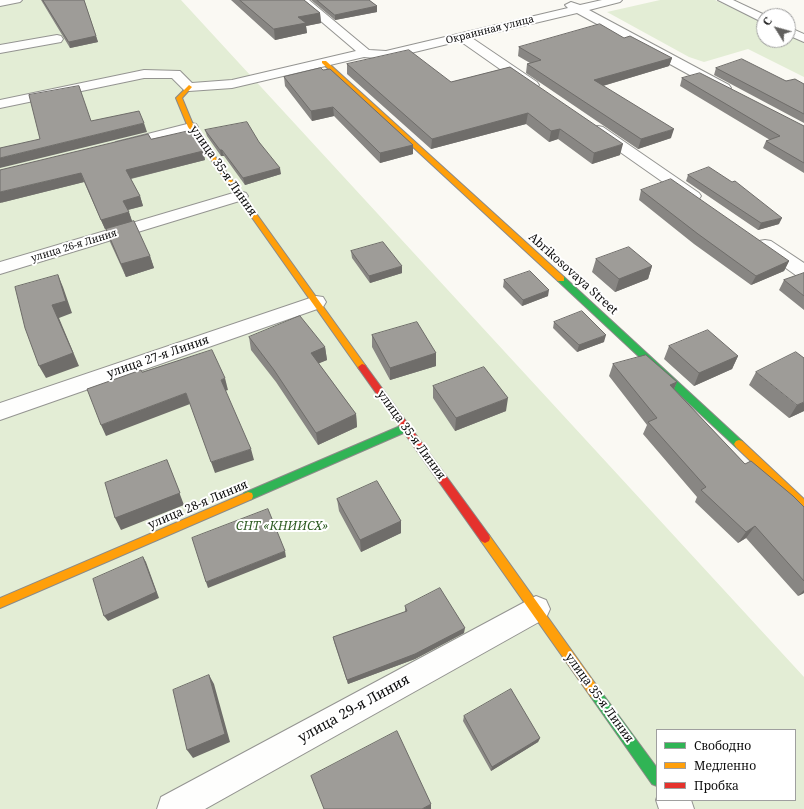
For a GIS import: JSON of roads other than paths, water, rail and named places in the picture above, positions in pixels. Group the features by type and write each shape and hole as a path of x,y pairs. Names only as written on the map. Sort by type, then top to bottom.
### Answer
{"street":[{"path":"0,3 16,0"},
{"path":"302,0 365,53"},
{"path":"561,0 735,94"},
{"name":"Окраинная улица","path":"189,87 232,84 365,53 371,55 386,55 616,0"},
{"path":"724,0 756,15"},
{"path":"462,37 541,91"},
{"path":"0,49 57,39"},
{"name":"Abrikosovaya Street","path":"324,62 706,412 804,505"},
{"path":"0,104 144,74 175,74 189,87"},
{"name":"улица 35-я Линия","path":"189,87 180,98 191,127 656,778"},
{"path":"587,123 705,204"},
{"path":"107,148 191,127"},
{"name":"улица 26-я Линия","path":"0,268 240,196"},
{"path":"751,236 804,272"},
{"name":"улица 27-я Линия","path":"0,412 316,302"},
{"name":"улица 28-я Линия","path":"0,604 405,428"},
{"name":"улица 29-я Линия","path":"173,809 536,609"}],"park label":[{"name":"СНТ «КНИИСХ»","path":"282,527"}]}
